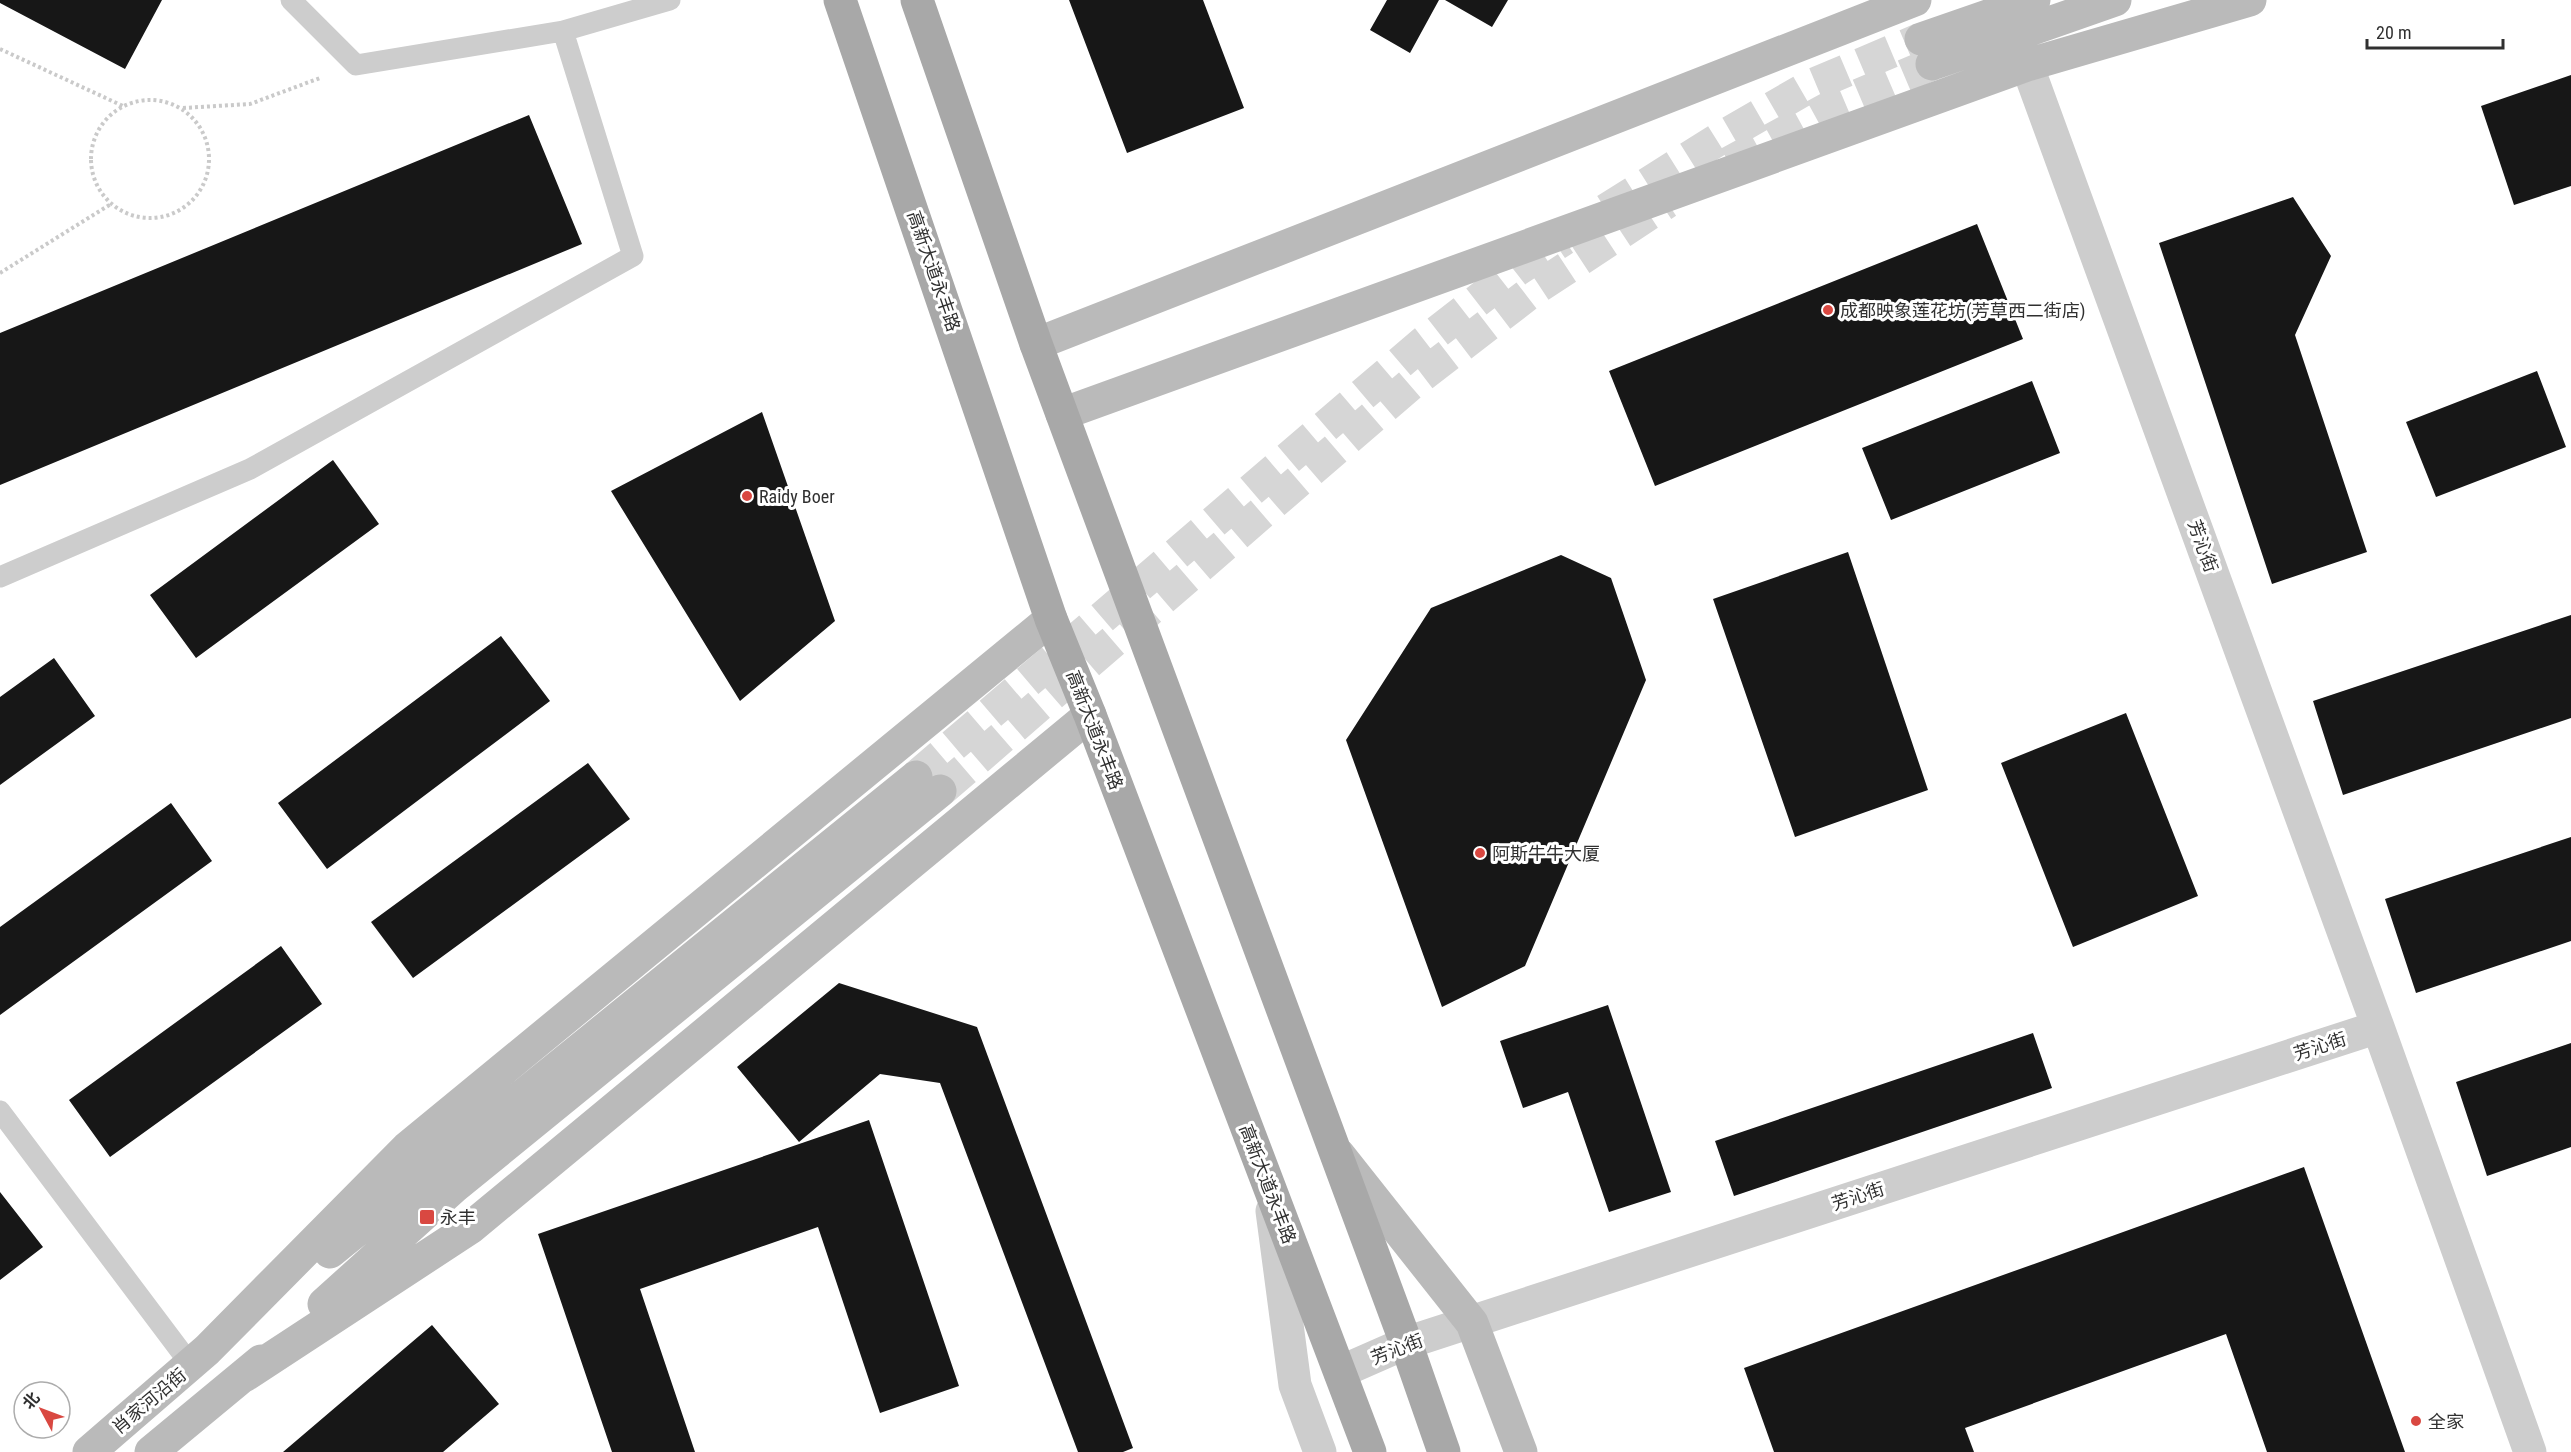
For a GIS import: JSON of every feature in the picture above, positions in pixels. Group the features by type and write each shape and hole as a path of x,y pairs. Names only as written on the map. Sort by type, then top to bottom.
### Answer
{"main road":[{"name":"高新大道永丰路","path":"840,0 1051,619 1090,715 1370,1452"},
{"path":"917,0 1036,344 1406,1343 1444,1452"},
{"path":"1036,344 1915,0"},
{"path":"2034,0 1926,52 2115,0"},
{"path":"1062,414 2027,65 2250,0"},
{"path":"199,1358 407,1148 1051,619"},
{"path":"244,1376 471,1228 1090,715"},
{"path":"151,1452 244,1376 454,1187 928,784 199,1358"},
{"path":"1334,1149 1472,1323 1521,1452"},
{"name":"肖家河沿街","path":"89,1452 199,1358"}],"street":[{"name":"芳沁街","path":"2027,65 2378,1027 2530,1452"},
{"name":"芳沁街","path":"1340,1372 1406,1343 2378,1027"},
{"path":"1268,1185 1295,1385 1320,1452"}],"lane":[{"path":"291,0 356,65 563,31 670,0"},
{"path":"0,577 250,469 633,256 563,31"},
{"path":"0,1111 199,1358"}],"path":[{"path":"0,49 123,106"},
{"path":"182,108 250,104 356,65"},
{"path":"143,100 163,101 182,108 197,122 207,140 210,161 205,181 194,198 180,210 163,217 145,218 127,213 111,204 100,189 93,173 92,154 96,136 107,119 123,106 143,100"},
{"path":"0,273 111,204"}],"building":[{"path":"0,0 162,0 125,69 0,3"},
{"path":"1069,0 1203,0 1244,108 1127,153"},
{"path":"1387,0 1439,0 1410,53 1370,30"},
{"path":"1445,0 1508,0 1492,27"},
{"path":"2571,75 2571,186 2514,205 2481,106"},
{"path":"529,115 582,244 0,485 0,333"},
{"path":"2293,197 2331,256 2295,335 2367,552 2272,584 2159,243"},
{"path":"1977,224 2023,339 1655,486 1609,371"},
{"path":"2537,371 2566,447 2436,497 2406,422"},
{"path":"2032,381 2060,453 1891,520 1862,448"},
{"path":"762,412 835,621 740,701 611,491"},
{"path":"333,460 379,524 196,658 150,595"},
{"path":"1848,552 1928,790 1795,837 1713,599"},
{"name":"阿斯牛牛大厦","path":"1561,555 1611,578 1646,680 1525,966 1442,1007 1346,740 1431,608"},
{"path":"2571,615 2571,718 2343,795 2313,701"},
{"path":"501,636 550,701 327,869 278,803"},
{"path":"54,658 95,716 0,785 0,697"},
{"path":"2126,713 2198,896 2073,947 2001,763"},
{"path":"588,763 630,819 413,978 371,922"},
{"path":"171,803 212,861 0,1015 0,927"},
{"path":"2571,837 2571,941 2416,993 2385,899"},
{"path":"281,946 322,1004 110,1157 69,1100"},
{"path":"839,983 977,1027 1133,1448 1123,1452 1078,1452 940,1083 880,1074 799,1142 737,1067"},
{"path":"1608,1005 1671,1192 1609,1212 1568,1092 1523,1108 1500,1041"},
{"path":"2033,1033 2052,1088 1734,1196 1715,1141"},
{"path":"2571,1043 2571,1147 2487,1176 2456,1082"},
{"path":"869,1120 959,1386 880,1413 818,1227 640,1289 695,1452 612,1452 538,1234"},
{"path":"2304,1167 2405,1452 2267,1452 2226,1334 1965,1428 1974,1452 1774,1452 1744,1368"},
{"path":"0,1192 43,1247 0,1280"},
{"path":"432,1325 499,1404 443,1452 283,1452"}],"tunnel":[{"path":"1606,210 1722,137 1812,85 1921,39"},
{"path":"1729,163 1831,107 1932,64"},
{"path":"940,791 1412,383 1535,289 1667,202"},
{"path":"916,777 1423,343 1517,270 1564,239"}],"place":[{"name":"成都映象莲花坊(芳草西二街店)","path":"1828,310"},
{"name":"Raidy Boer","path":"747,496"},
{"name":"阿斯牛牛大厦","path":"1480,853"},
{"name":"永丰","path":"427,1217"},
{"name":"全家","path":"2416,1421"}]}
